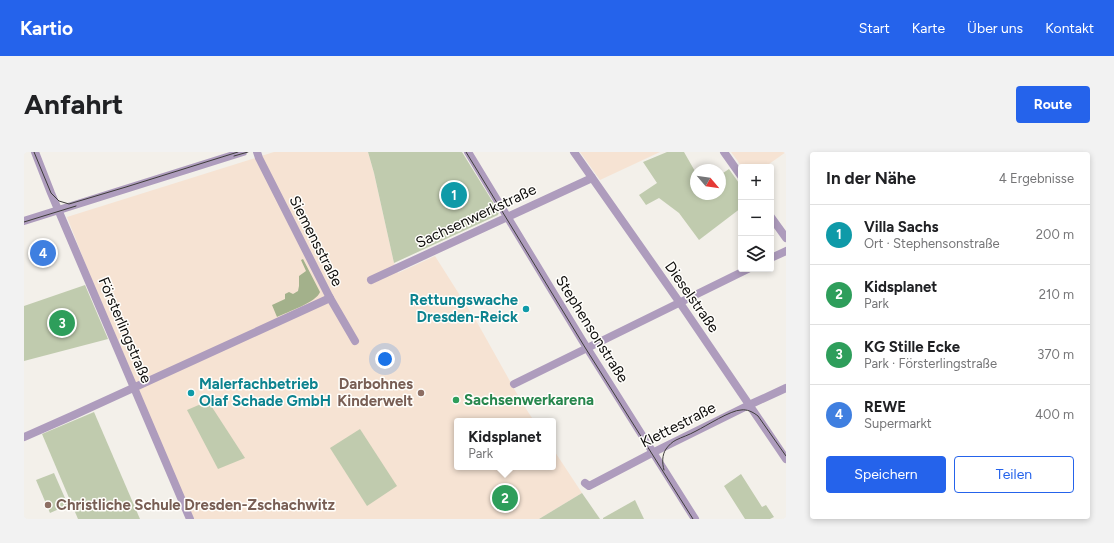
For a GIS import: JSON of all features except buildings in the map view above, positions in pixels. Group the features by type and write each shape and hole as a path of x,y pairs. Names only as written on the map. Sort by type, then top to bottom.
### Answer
{"street":[{"name":"Försterlingstraße","path":"35,152 58,210 190,519"},
{"path":"24,221 243,152"},
{"name":"Siemensstraße","path":"257,152 330,298 355,341"},
{"name":"Stephensonstraße","path":"468,152 587,348 695,519"},
{"name":"Dieselstraße","path":"574,152 680,303 786,459"},
{"path":"724,152 738,172"},
{"name":"Sachsenwerkstraße","path":"371,280 592,178"},
{"path":"774,221 786,238"},
{"path":"774,256 786,250"},
{"path":"514,384 742,272"},
{"path":"24,437 330,298"},
{"name":"Klettestraße","path":"585,483 589,486 749,405 786,388"}],"shaded area":[{"path":"274,152 368,152 394,263 398,273 435,256 478,324 532,418 454,418 454,470 556,470 556,454 582,493 539,519 190,519 134,388 67,217"},
{"path":"580,152 660,152 600,180"},
{"path":"731,152 786,152 769,164 740,164"}],"green space":[{"path":"368,152 462,152 499,212 498,215 394,263"},
{"path":"667,152 684,152 691,164 690,200 726,200 726,171 729,169 738,182 738,210 699,240 679,213 659,198 646,205 639,195 657,183 643,162"},
{"path":"303,259 320,292 318,296 308,303 277,317 272,305 285,299 285,294 289,292 293,294 298,291 299,276 306,271 301,260"},
{"path":"85,285 108,339 24,361 24,306"},
{"path":"208,401 245,458 218,469 187,410"},
{"path":"94,412 140,519 78,519 42,434"},
{"path":"360,429 397,486 367,506 330,448"},
{"path":"54,473 68,505 50,513 36,480"},
{"path":"741,474 762,507 766,505 774,517 770,519 745,519 724,486"},
{"path":"582,493 600,519 539,519"},
{"path":"635,500 644,519 603,519 603,518"}],"tram line":[{"path":"34,152 51,193 59,201 69,204 238,152"},
{"path":"234,156 248,152"},
{"path":"466,152 586,349 693,519"},
{"path":"24,222 76,206"},
{"path":"664,470 663,456 666,449 672,443 725,415 741,410 750,411 758,416 786,456"}],"place":[{"name":"Villa Sachs","path":"454,195"},
{"name":"REWE","path":"43,253"},
{"name":"Rettungswache Dresden-Reick","path":"526,309"},
{"name":"KG Stille Ecke","path":"62,323"},
{"name":"Malerfachbetrieb Olaf Schade GmbH","path":"191,393"},
{"name":"Darbohnes Kinderwelt","path":"421,393"},
{"name":"Sachsenwerkarena","path":"456,400"},
{"name":"Kidsplanet","path":"505,498"},
{"name":"Christliche Schule Dresden-Zschachwitz","path":"48,505"}]}
